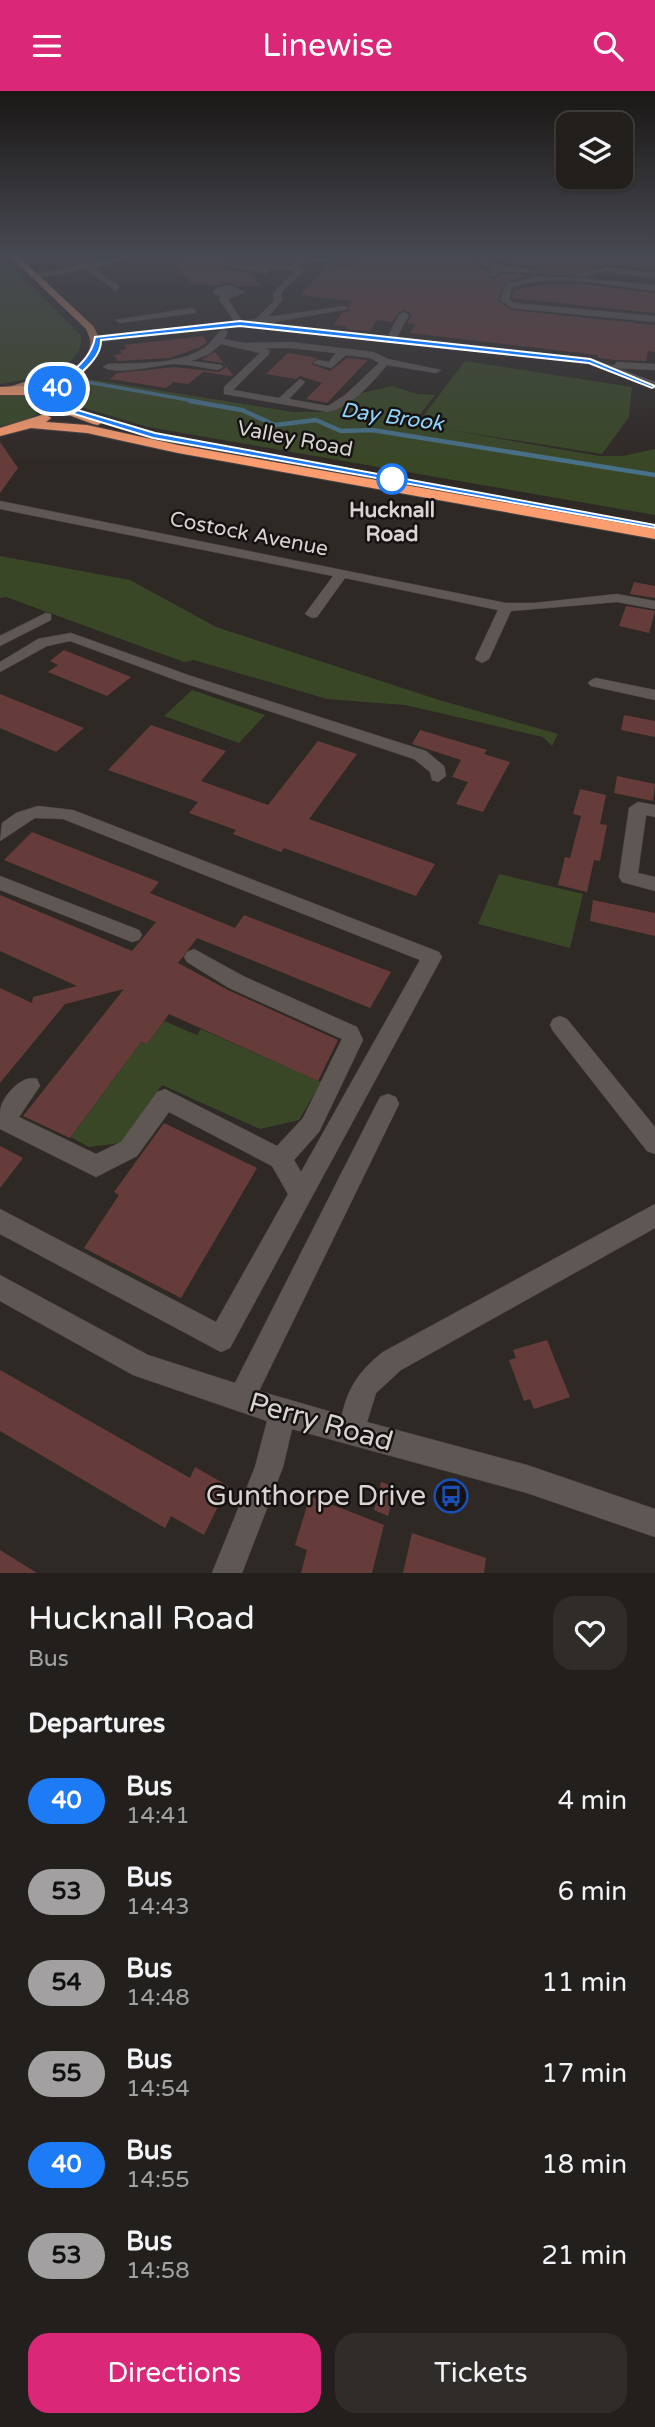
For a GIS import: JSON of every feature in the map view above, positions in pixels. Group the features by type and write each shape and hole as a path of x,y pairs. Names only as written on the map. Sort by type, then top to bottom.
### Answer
{"highway":[{"name":"Valley Road","path":"2,390 33,392 52,403 153,436 655,525"},
{"path":"1,432 33,425 45,419 52,403"},
{"name":"Valley Road","path":"33,425 87,429 178,449 655,534"}],"main road":[{"path":"52,403 60,386 96,352 98,339 87,325"},
{"path":"2,390 83,366"}],"street":[{"path":"98,339 223,325"},
{"path":"179,362 219,341 225,325"},
{"path":"252,325 590,361 655,386"},
{"path":"391,339 398,325"},
{"path":"219,341 251,346 291,345 344,351 373,355 385,362 436,370"},
{"path":"251,346 265,352 228,392 335,409 355,390 367,384 385,362"},
{"path":"208,349 259,359"},
{"path":"317,363 331,365 344,351"},
{"path":"108,367 179,362 218,367"},
{"path":"607,367 655,367"},
{"path":"281,402 300,381"},
{"name":"Costock Avenue","path":"0,505 506,607 533,610 589,599 620,598 655,605"},
{"path":"312,614 341,574"},
{"path":"482,659 506,607"},
{"path":"0,642 46,617"},
{"path":"0,668 43,642 71,637 186,679 420,755 438,770 438,776"},
{"path":"596,683 655,695"},
{"path":"655,811 638,808 628,877 655,884"},
{"path":"0,835 18,817 50,810 67,814 432,957 221,1339 0,1221"},
{"path":"0,883 132,935"},
{"path":"194,957 236,982 350,1033 353,1039 311,1125 280,1159"},
{"path":"560,1025 655,1144"},
{"path":"29,1086 2,1119 96,1166 129,1149 165,1099 280,1159 302,1195"},
{"path":"241,1399 388,1104"},
{"path":"352,1431 360,1392 373,1375 392,1361 655,1215"},
{"name":"Perry Road","path":"0,1287 142,1366 283,1413 527,1479 655,1523"},
{"path":"227,1573 269,1467 283,1413"}],"green space":[{"path":"0,325 71,325 81,335 80,348 74,358 64,365 39,376 0,384"},
{"path":"465,361 632,387 629,417 602,454 438,428 599,456 623,456 655,449 655,515 148,427 78,406 71,401 70,395 86,398 93,392 76,387 89,379 293,412 330,412 358,394 392,386 417,394 435,395 415,421 417,424"},
{"path":"0,395 22,395 38,402 41,408 28,419 0,426"},
{"path":"0,556 130,580 216,627 439,700 558,734 552,746 543,737 405,705 327,699 194,660 184,662 6,597 0,598"},
{"path":"192,690 265,715 239,743 164,716"},
{"path":"499,874 583,894 570,948 478,924"},
{"path":"164,1021 197,1035 201,1029 321,1082 299,1120 260,1129 162,1085 121,1143 89,1147 71,1137 141,1042 147,1044"}],"building":[{"path":"336,325 374,325 370,331 345,329 347,326"},
{"path":"415,325 655,325 655,352 648,351 646,361 615,360 599,358 597,355 410,333"},
{"path":"203,336 207,342 203,346 170,358 118,361 114,355 122,354 120,350 127,349 124,345"},
{"path":"215,352 233,375 203,372 188,384 173,382 166,388 110,379 117,373 174,367 219,372 226,367 223,363 201,360"},
{"path":"288,353 317,358 311,364 330,371 347,358 368,360 327,403 306,399 322,383 300,376 296,379 266,374"},
{"path":"0,442 18,468 0,493"},
{"path":"634,582 655,586 655,598 630,594"},
{"path":"626,606 655,611 649,633 619,626"},
{"path":"64,650 131,677 107,696 48,672 58,665 50,661"},
{"path":"0,694 84,728 56,752 0,728"},
{"path":"624,715 655,721 655,737 621,730"},
{"path":"151,725 226,751 201,781 268,805 318,741 357,754 309,819 435,864 416,896 284,848 281,852 233,834 236,830 189,813 198,802 108,770"},
{"path":"420,730 487,750 484,754 510,762 483,812 456,804 468,782 452,777 461,760 412,744"},
{"path":"617,776 655,784 653,801 614,793"},
{"path":"580,789 606,795 600,824 607,825 600,861 594,860 587,892 558,885 565,857 570,858 581,816 573,814"},
{"path":"32,832 159,882 150,893 235,928 244,915 391,972 370,1008 197,938 178,963 228,990 338,1040 318,1081 169,1014 147,1044 141,1042 70,1138 23,1116 124,989 65,1004 0,1083 0,988 32,1003 33,997 77,986 0,951 0,895 132,951 156,922 4,860"},
{"path":"593,900 655,913 655,936 590,921"},
{"path":"164,1123 257,1168 181,1298 84,1248 119,1195 114,1192"},
{"path":"0,1146 23,1158 0,1188"},
{"path":"547,1340 570,1397 534,1409 530,1399 524,1401 509,1360 516,1358 513,1350"},
{"path":"0,1370 190,1478 195,1467 228,1486 204,1535 171,1516 165,1528 0,1431"},
{"path":"381,1482 395,1487 388,1516 374,1510"},
{"path":"310,1496 384,1525 372,1573 301,1573 307,1550 295,1545"},
{"path":"412,1533 486,1558 484,1573 403,1573"},
{"path":"0,1550 37,1573 0,1573"}],"waterway":[{"name":"Day Brook","path":"87,382 200,402"},
{"name":"Day Brook","path":"190,401 242,410 275,425 316,420 341,431 372,430 655,475"}],"bus line":[{"name":"40","path":"227,325 98,339 93,357 60,386 51,400 54,405 79,414 153,436 655,525"},
{"name":"40","path":"268,325 590,361 655,386"}],"place":[{"name":"Hucknall Road","path":"392,479"},
{"name":"Gunthorpe Drive","path":"451,1496"}]}
